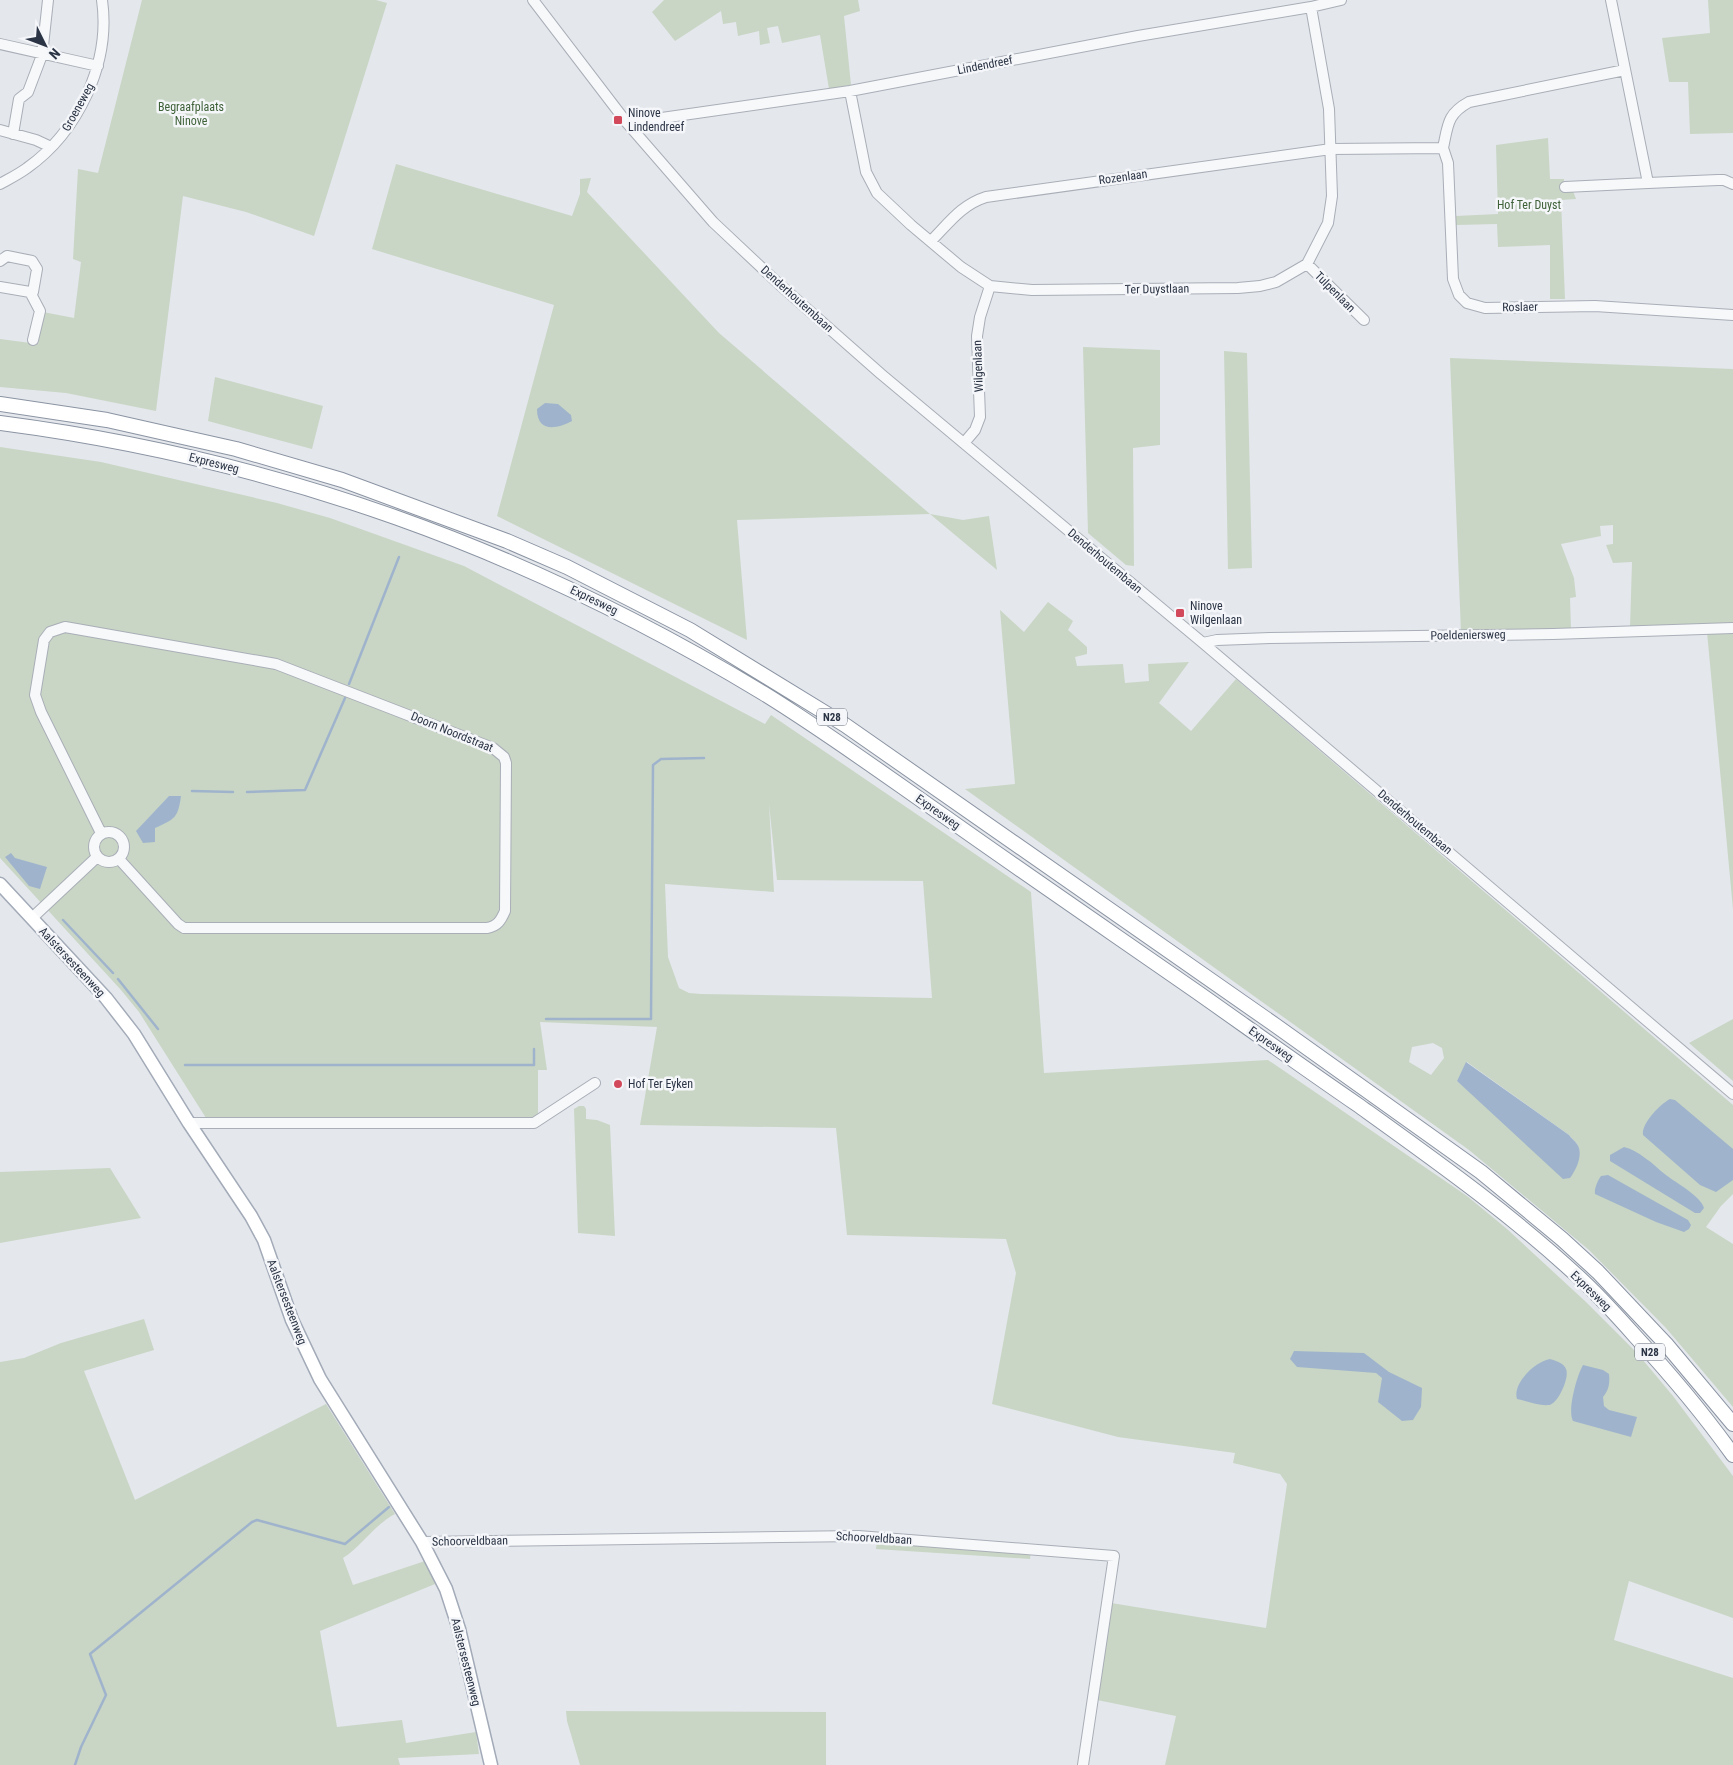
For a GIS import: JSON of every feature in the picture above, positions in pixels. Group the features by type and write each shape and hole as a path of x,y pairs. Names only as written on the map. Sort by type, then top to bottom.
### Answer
{"highway":[{"name":"Expresweg","path":"0,404 107,420 236,449 342,480 507,541 576,571 690,630 845,725 1275,1025 1481,1172 1520,1203 1598,1272 1666,1344 1733,1424"},
{"name":"Expresweg","path":"0,423 86,435 164,450 338,496 501,557 563,585 674,642 765,695 838,742 1233,1017 1471,1186 1587,1285 1641,1342 1687,1395 1733,1456"}],"main road":[{"name":"Aalstersesteenweg","path":"0,884 106,998 134,1034 189,1123 251,1216 264,1240 292,1320 320,1379 422,1542 446,1589 459,1629 491,1765"}],"street":[{"path":"13,134 19,99 28,92 42,55 48,0"},
{"name":"Groeneweg","path":"0,184 27,168 51,147 63,134 78,111 98,66 104,32 102,0"},
{"name":"Denderhoutembaan","path":"532,0 627,123 720,228 780,285 881,374 1203,643 1733,1094"},
{"name":"Lindendreef","path":"627,123 850,91 1138,36 1311,7 1341,0"},
{"path":"1611,0 1648,183"},
{"path":"1307,264 1328,223 1332,196 1329,110 1311,7"},
{"path":"0,44 42,55 98,66"},
{"name":"Roslaer","path":"1625,70 1469,102 1456,109 1449,122 1443,148 1448,163 1453,279 1459,295 1467,303 1485,308 1595,306 1733,315"},
{"name":"Ter Duystlaan","path":"850,91 863,160 870,182 884,202 932,241 960,267 990,286 1032,290 1238,288 1276,282 1307,264"},
{"path":"0,130 36,140 51,147"},
{"path":"1331,149 1443,148"},
{"name":"Rozenlaan","path":"932,241 964,208 972,202 986,197 1331,149"},
{"path":"1565,187 1718,180 1733,184"},
{"path":"0,261 6,256 32,261 37,269 33,292 0,287"},
{"name":"Tulpenlaan","path":"1307,264 1364,320"},
{"name":"Wilgenlaan","path":"964,443 976,430 980,417 977,336 980,317 990,286"},
{"path":"30,292 40,311 33,340"},
{"name":"Doorn Noordstraat","path":"101,833 40,712 34,695 44,640 50,632 65,627 276,664 493,748 504,757 506,763 505,911 500,921 488,928 184,928 178,924 119,859"},
{"name":"Poeldeniersweg","path":"1203,643 1217,640 1262,638 1553,634 1733,628"},
{"path":"114,832 123,840 124,849 119,859 109,862 102,861 94,853 94,843 101,833 114,832"},
{"path":"32,918 97,857"},
{"path":"189,1123 534,1123 595,1083"},
{"name":"Schoorveldbaan","path":"422,1542 858,1536 1114,1556 1083,1765"}],"green space":[{"name":"Begraafplaats Ninove","path":"142,0 376,0 387,3 314,236 246,212 183,196 156,411 66,393 0,387 0,339 38,344 43,312 74,318 81,262 73,259 78,169 98,173"},
{"path":"664,0 858,0 860,11 844,16 851,85 829,89 820,35 782,43 778,26 767,28 770,43 760,45 759,31 738,36 736,22 723,24 721,11 675,41 652,12"},
{"path":"1708,0 1733,0 1733,133 1690,134 1688,82 1669,82 1662,38 1710,33"},
{"name":"Hof Ter Duyst","path":"1548,138 1550,179 1564,179 1564,189 1573,191 1576,199 1561,200 1565,299 1550,299 1550,245 1498,247 1497,224 1456,225 1456,216 1498,214 1496,145"},
{"path":"396,164 572,216 580,194 580,179 591,178 587,192 719,333 930,514 737,520 747,640 497,516 554,305 372,249"},
{"path":"1083,347 1160,350 1160,445 1133,448 1134,566 1126,565 1088,533"},
{"path":"1224,351 1247,353 1252,568 1228,569"},
{"path":"1450,358 1733,369 1733,624 1630,628 1632,562 1613,563 1606,545 1613,544 1613,525 1600,526 1601,536 1561,544 1574,578 1576,597 1570,598 1571,629 1461,632"},
{"path":"215,377 323,406 312,449 208,421"},
{"path":"0,447 101,462 277,503 330,518 464,566 765,724 771,715 1031,892 1044,1073 1268,1060 1467,1196 1507,1229 1586,1302 1637,1353 1673,1396 1733,1476 1733,1618 1629,1581 1614,1640 1733,1678 1733,1765 1165,1765 1176,1716 1097,1700 1111,1603 1266,1628 1287,1484 1280,1474 1233,1463 1235,1453 1118,1437 992,1404 1016,1273 1006,1239 847,1235 836,1128 640,1125 657,1027 540,1022 547,1070 538,1070 538,1114 530,1119 206,1118 139,1012 0,858","holes":["769,804 777,880 923,881 932,998 701,994 689,993 679,988 668,957 665,884 774,892"]},
{"path":"930,514 963,520 989,516 997,570"},
{"path":"1048,602 1073,621 1068,630 1087,647 1087,654 1075,657 1077,666 1123,664 1125,683 1149,681 1148,664 1189,662 1159,703 1191,731 1236,679 1733,1105 1733,1194 1721,1206 1706,1227 1733,1244 1733,1407 1666,1328 1589,1250 1469,1150 965,789 1015,784 1000,610 1024,632","holes":["1433,1043 1442,1048 1444,1058 1431,1075 1409,1062 1412,1047","1467,1062 1569,1135 1578,1145 1478,1099 1457,1081"]},
{"path":"1707,632 1733,633 1733,909"},
{"path":"1733,1019 1733,1081 1689,1043"},
{"path":"584,1106 586,1109 586,1119 597,1120 610,1125 615,1236 578,1233 574,1109"},
{"path":"110,1168 141,1218 0,1243 0,1172"},
{"path":"144,1319 154,1350 84,1371 135,1500 326,1404 395,1514 343,1558 353,1585 425,1561 435,1584 320,1631 337,1727 402,1720 406,1743 476,1732 479,1754 398,1758 400,1765 0,1765 0,1362 24,1358 61,1343"},
{"path":"877,1540 1031,1550 1030,1559 876,1549"},
{"path":"566,1711 826,1712 826,1765 580,1765 567,1721"}],"water":[{"path":"545,403 558,404 571,415 572,421 554,427 544,425 540,422 537,409"},
{"path":"169,796 181,796 177,813 171,820 155,828 155,842 143,843 136,831"},
{"path":"11,853 15,858 47,867 40,889 29,886 5,857"},
{"path":"1466,1062 1569,1135 1577,1144 1580,1152 1577,1166 1570,1178 1563,1179 1457,1081"},
{"path":"1670,1099 1675,1100 1733,1149 1733,1180 1716,1192 1700,1185 1643,1135 1643,1130 1648,1120 1661,1105"},
{"path":"1624,1147 1640,1154 1693,1194 1702,1203 1704,1208 1700,1213 1695,1213 1610,1161 1610,1155"},
{"path":"1608,1175 1688,1220 1691,1225 1689,1229 1684,1232 1656,1222 1595,1194 1596,1185 1601,1176"},
{"path":"1294,1351 1364,1353 1389,1372 1422,1388 1421,1407 1413,1420 1402,1421 1378,1402 1382,1378 1376,1373 1297,1367 1290,1359"},
{"path":"1550,1359 1564,1365 1567,1373 1565,1384 1556,1400 1549,1405 1545,1405 1517,1399 1518,1386 1526,1374 1538,1364"},
{"path":"1583,1365 1603,1370 1609,1374 1609,1386 1603,1397 1604,1406 1609,1410 1637,1417 1631,1437 1573,1421 1571,1416 1572,1402"}],"waterway":[{"path":"349,684 399,557"},
{"path":"247,792 305,790 345,698"},
{"path":"546,1019 651,1019 653,765 661,759 704,758"},
{"path":"192,791 233,792"},
{"path":"63,920 113,973"},
{"path":"118,979 158,1029"},
{"path":"185,1065 534,1065 534,1049"},
{"path":"75,1765 81,1747 106,1695 90,1654 252,1522 257,1520 345,1544 389,1507"}],"place":[{"name":"Ninove Lindendreef","path":"618,120"},
{"name":"Ninove Wilgenlaan","path":"1180,613"},
{"name":"Hof Ter Eyken","path":"618,1084"}]}
